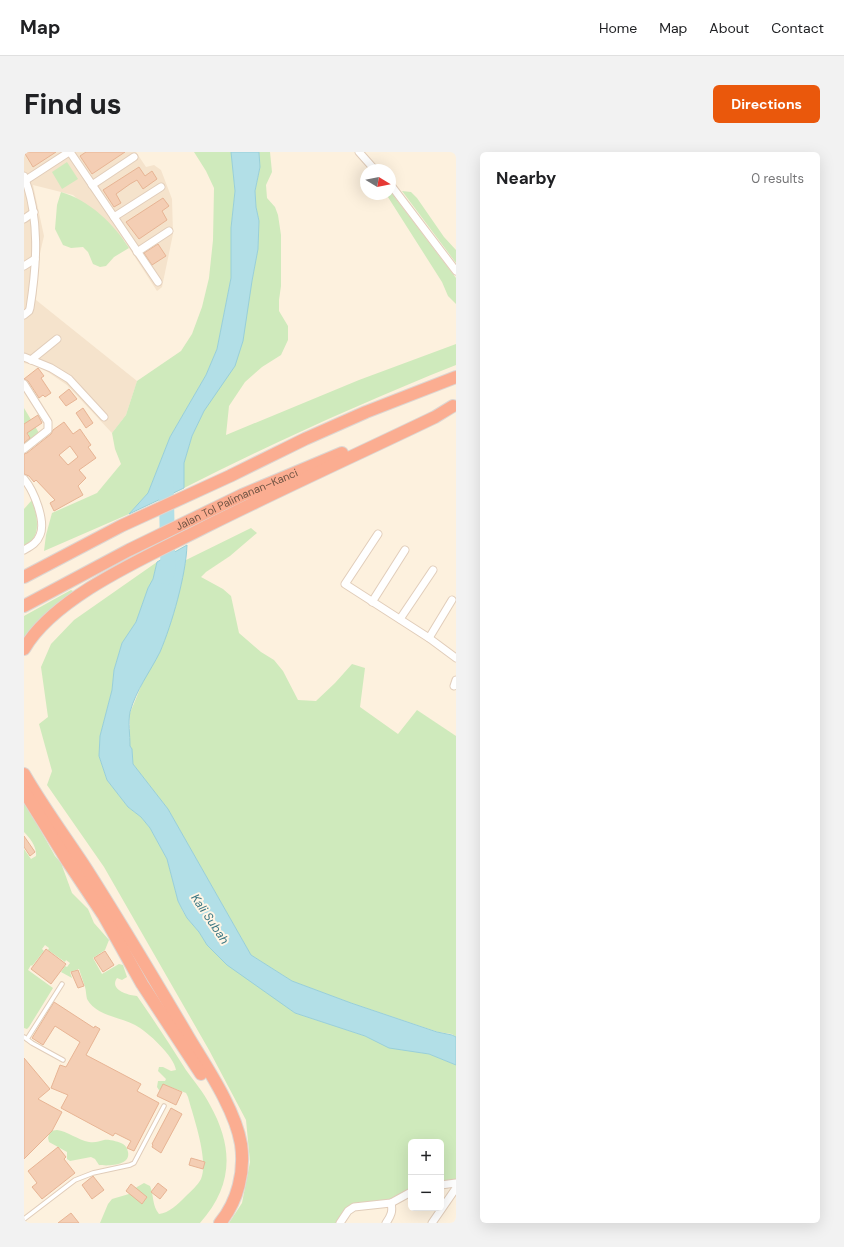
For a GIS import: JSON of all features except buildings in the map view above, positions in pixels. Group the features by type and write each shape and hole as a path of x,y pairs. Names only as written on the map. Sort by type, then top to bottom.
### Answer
{"highway":[{"name":"Jalan Tol Palimanan–Kanci","path":"24,577 121,526 230,476 304,439 351,418 456,376"},
{"name":"Jalan Tol Palimanan–Kanci","path":"24,606 130,550 242,495 455,406"},
{"path":"24,649 33,634 51,616 84,593 136,562 455,406"},
{"path":"24,774 132,942 215,1082 227,1106 240,1143 241,1169 239,1183 234,1198 229,1210 220,1223"},
{"path":"24,791 107,922 142,984 212,1091 226,1117 235,1146 236,1163 234,1183 227,1201 213,1223"}],"street":[{"path":"24,315 30,308 36,236 34,212 25,178 69,152 158,282"},
{"path":"359,152 370,164"},
{"path":"92,185 134,157"},
{"path":"114,217 161,187"},
{"path":"396,192 456,271"},
{"path":"24,218 34,212"},
{"path":"137,252 169,231"},
{"path":"24,266 35,259"},
{"path":"28,359 57,339"},
{"path":"28,359 51,368 69,379 104,417"},
{"path":"24,384 48,422 48,430 24,449"},
{"path":"24,479 38,507 41,525 40,535 34,544 24,550"},
{"path":"378,534 345,584 429,638 456,658"},
{"path":"372,602 405,550"},
{"path":"400,619 433,570"},
{"path":"429,638 452,600"},
{"path":"444,1185 456,1183"},
{"path":"432,1223 456,1188"},
{"path":"340,1223 350,1209 391,1203 408,1194"},
{"path":"386,1223 391,1216 391,1203"}],"lane":[{"path":"62,984 25,1038 63,1060"},
{"path":"24,1219 75,1180 93,1173 134,1163 164,1106"}],"shaded area":[{"path":"24,152 136,152 146,167 154,165 161,170 172,199 173,234 162,287 157,291 124,240 73,195 33,185 44,236 40,253 36,300 137,381 126,415 112,433 67,385 39,366 24,363"}],"green space":[{"path":"194,152 231,152 232,156 235,191 231,228 231,278 217,349 206,375 170,437 148,493 129,514 44,551 46,535 52,513 97,493 121,464 115,449 112,433 126,415 137,381 181,351 192,334 202,307 209,278 213,240 214,188 206,171"},
{"path":"259,152 270,152 272,172 266,185 267,198 275,207 278,215 281,235 281,286 279,311 288,326 288,340 281,355 262,367 245,382 229,406 226,435 359,380 456,344 456,365 318,424 184,488 184,463 192,436 204,411 252,281 258,249 259,221 255,191 260,167"},
{"path":"67,162 78,179 62,189 52,172"},
{"path":"402,191 411,192 417,198 444,237 456,250 456,263"},
{"path":"61,192 81,201 100,214 116,230 129,248 114,257 106,266 100,267 93,264 88,252 83,247 71,248 63,245 55,229 57,205"},
{"path":"396,199 456,278 456,304 448,296 442,282 390,200"},
{"path":"24,408 39,433 24,446 24,439 29,435 24,428"},
{"path":"32,500 37,519 36,532 30,542 24,545 24,509"},
{"path":"251,528 257,533 230,556 201,577 223,589 231,596 239,633 261,652 274,660 283,671 298,700 316,701 352,664 365,668 360,707 398,734 417,710 456,736 456,1037 452,1034 438,1032 351,1003 292,981 251,955 168,809 133,764 132,749 130,746 130,713 144,679 160,652 178,595 186,560"},
{"path":"157,562 153,579 148,588 136,622 122,643 114,670 112,690 100,736 99,756 107,780 128,807 141,817 150,828 167,859 178,901 182,910 207,945 295,1013 365,1036 389,1047 429,1054 456,1065 456,1180 444,1182 444,1139 408,1139 408,1192 389,1201 352,1204 337,1223 229,1223 242,1203 250,1162 246,1120 209,1050 104,867 47,785 52,771 39,724 48,717 41,667 51,644 74,620"},
{"path":"71,590 73,591 42,617 24,640 24,616"},
{"path":"24,801 55,856 61,863 72,893 88,909 94,923 109,940 105,950 93,958 102,974 119,964 123,965 127,977 122,980 117,978 115,986 117,989 125,993 137,996 205,1096 218,1121 226,1151 224,1181 219,1195 211,1209 200,1223 100,1223 108,1204 112,1199 129,1194 144,1183 150,1186 155,1208 159,1214 173,1208 198,1184 201,1179 203,1171 202,1150 186,1093 169,1087 159,1090 157,1087 158,1081 165,1081 166,1079 158,1071 159,1067 163,1067 171,1071 176,1070 166,1051 140,1028 129,1022 102,1013 91,1005 87,999 79,969 70,972 72,978 61,972 65,966 67,967 70,963 66,960 65,962 48,950 49,948 45,945 42,949 44,951 28,970 53,988 29,1027 27,1029 24,1028 24,849 31,859 36,856 36,853 33,843 24,832"},
{"path":"57,1130 89,1142 106,1140 121,1143 127,1148 128,1157 123,1163 113,1165 99,1165 95,1159 91,1157 70,1161 67,1159 67,1152 49,1142 48,1138 50,1131"}],"water":[{"path":"231,152 259,152 260,167 255,191 259,221 258,249 243,341 235,366 204,411 192,436 184,463 184,488 129,514 148,493 170,437 206,375 217,349 231,278 231,228 235,191"},
{"name":"Kali Subah","path":"187,545 178,599 169,628 160,652 139,689 130,712 130,746 132,749 133,764 168,809 251,955 292,981 351,1003 456,1037 456,1065 429,1054 389,1048 365,1036 295,1013 227,965 207,945 199,932 187,918 178,901 167,859 150,828 141,817 128,807 107,780 99,756 100,736 112,690 114,670 122,643 136,622 148,588 153,579 157,562"}],"waterway":[{"path":"166,477 168,569 166,577"}]}
